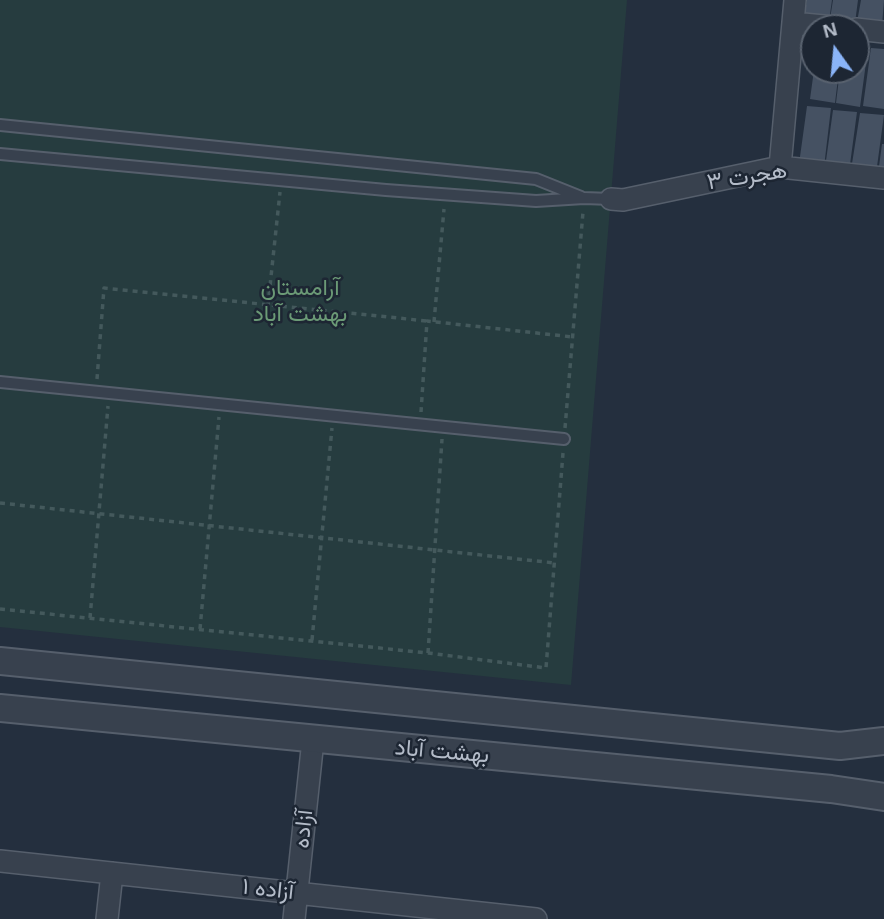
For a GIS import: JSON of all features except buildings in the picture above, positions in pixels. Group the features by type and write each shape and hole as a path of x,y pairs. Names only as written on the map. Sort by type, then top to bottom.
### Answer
{"street":[{"path":"780,167 795,0"},
{"path":"793,23 800,24"},
{"name":"هجرت ۳","path":"611,199 623,200 780,167 884,178"},
{"name":"بهشت آباد","path":"0,661 841,746 884,741"},
{"name":"بهشت آباد","path":"0,708 818,788 884,797"},
{"name":"آزاده","path":"294,919 313,740"},
{"name":"آزاده ۱","path":"0,861 297,893 464,915 536,919"},
{"path":"107,919 112,873"}],"lane":[{"path":"0,125 536,179 584,198"},
{"path":"0,154 536,201 611,199"},
{"path":"0,382 565,439"}],"path":[{"path":"268,305 281,180"},
{"path":"434,322 445,194"},
{"path":"0,609 428,653 545,668 584,198"},
{"path":"96,392 104,288 573,337"},
{"path":"420,425 427,321"},
{"path":"90,618 109,393"},
{"path":"200,629 220,404"},
{"path":"312,641 333,416"},
{"path":"428,653 443,427"},
{"path":"0,503 555,563"}],"green space":[{"name":"آرامستان بهشت آباد","path":"0,0 627,0 571,685 0,627"}]}
